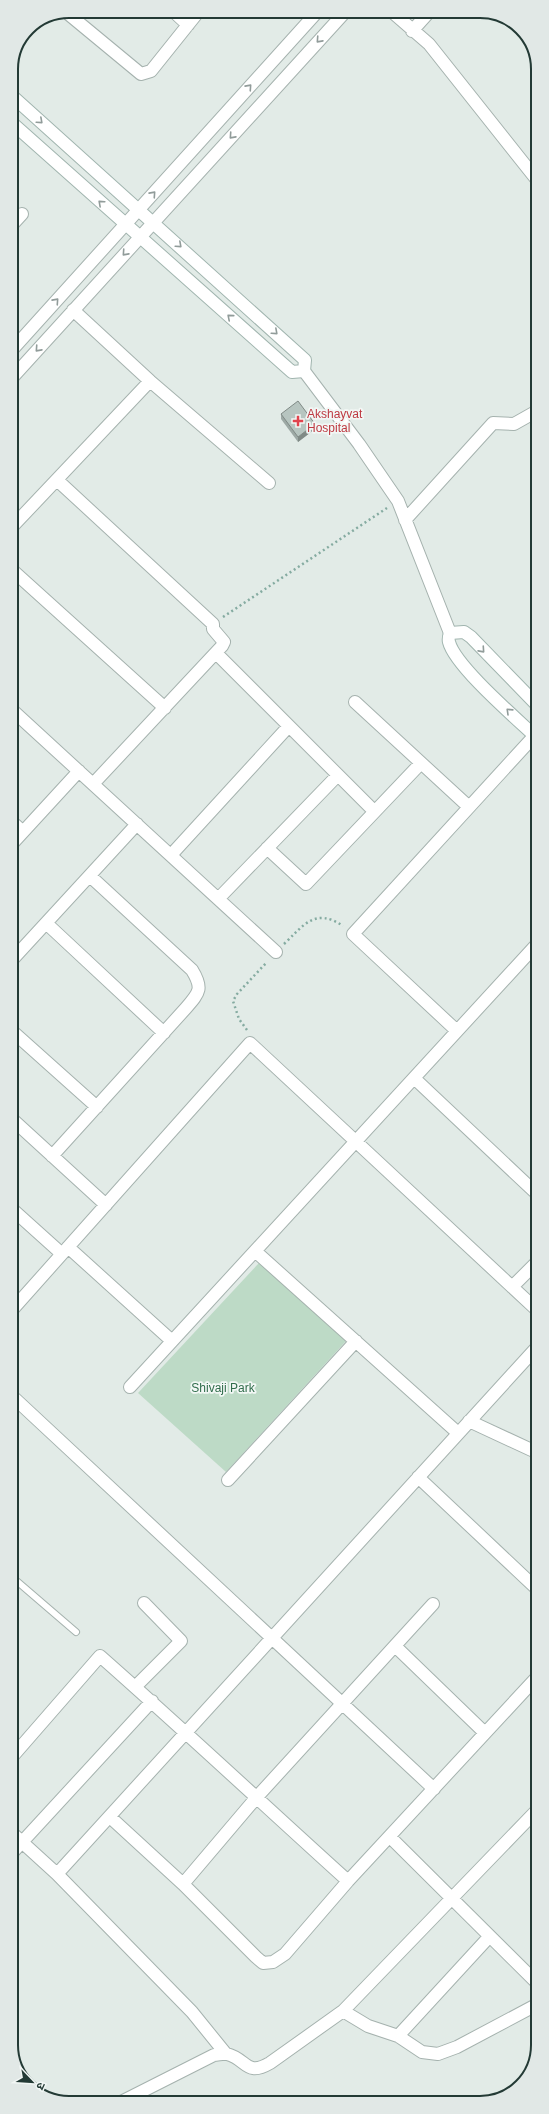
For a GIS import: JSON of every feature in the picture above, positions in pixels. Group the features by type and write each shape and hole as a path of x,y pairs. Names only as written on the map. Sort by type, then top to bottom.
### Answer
{"street":[{"path":"73,18 142,74 150,71 194,18"},
{"path":"180,18 188,25"},
{"path":"18,342 312,18"},
{"path":"18,371 340,18"},
{"path":"398,18 429,44 531,172"},
{"path":"412,31 424,18"},
{"path":"18,101 305,360 304,371 359,444 398,501 450,633 448,640 454,653 474,678 531,730"},
{"path":"18,128 139,238 292,372 304,371"},
{"path":"18,218 22,214"},
{"path":"73,310 150,381 269,483"},
{"path":"18,521 150,381"},
{"path":"405,520 493,423 514,424 531,414"},
{"path":"57,480 213,624 213,629 224,642 216,653 93,784"},
{"path":"18,575 165,708"},
{"path":"450,633 464,632 471,637 531,699"},
{"path":"216,653 337,776 374,811"},
{"path":"354,702 469,807"},
{"path":"18,715 276,952"},
{"path":"171,855 289,726"},
{"path":"457,1031 353,934 531,740"},
{"path":"267,848 306,884 421,763"},
{"path":"18,838 79,771"},
{"path":"218,899 337,776"},
{"path":"18,954 137,824"},
{"path":"18,827 23,832"},
{"path":"52,1156 198,995 199,981 192,970 90,876"},
{"path":"46,924 164,1033"},
{"path":"130,1387 531,951"},
{"path":"18,1036 97,1107"},
{"path":"18,1303 250,1044 531,1305"},
{"path":"414,1078 531,1187"},
{"path":"18,1125 106,1205"},
{"path":"18,1214 65,1250 172,1342"},
{"path":"255,1251 458,1433"},
{"path":"512,1287 531,1268"},
{"path":"228,1480 356,1341"},
{"path":"58,1874 531,1354"},
{"path":"18,1402 434,1789"},
{"path":"469,1421 531,1450"},
{"path":"418,1477 531,1583"},
{"path":"135,1687 181,1641 144,1603"},
{"path":"183,1884 256,1798 433,1604"},
{"path":"395,1646 485,1733"},
{"path":"18,1750 100,1656 187,1732 256,1798 348,1881"},
{"path":"110,1817 183,1884 263,1963 273,1962 285,1954 348,1881 531,1684"},
{"path":"18,1846 152,1701"},
{"path":"18,1838 58,1874 192,2012 226,2054 251,2069 260,2069 343,2011 531,1816"},
{"path":"390,1836 489,1937 531,1977"},
{"path":"398,2036 489,1937"},
{"path":"343,2011 377,2030 398,2036 422,2052 438,2054 457,2046 531,2008"},
{"path":"134,2096 214,2056 226,2054"}],"lane":[{"path":"18,1582 76,1632"}],"path":[{"path":"213,624 398,501"},
{"path":"250,1044 250,1034 238,1018 233,1001 245,984 306,922 313,918 322,917 331,919 353,934"}],"green space":[{"name":"Shivaji Park","path":"259,1263 346,1341 226,1472 138,1393"}],"building":[{"path":"298,401 315,424 298,437 281,414"}],"place":[{"name":"Akshayvat Hospital","path":"298,421"}]}
